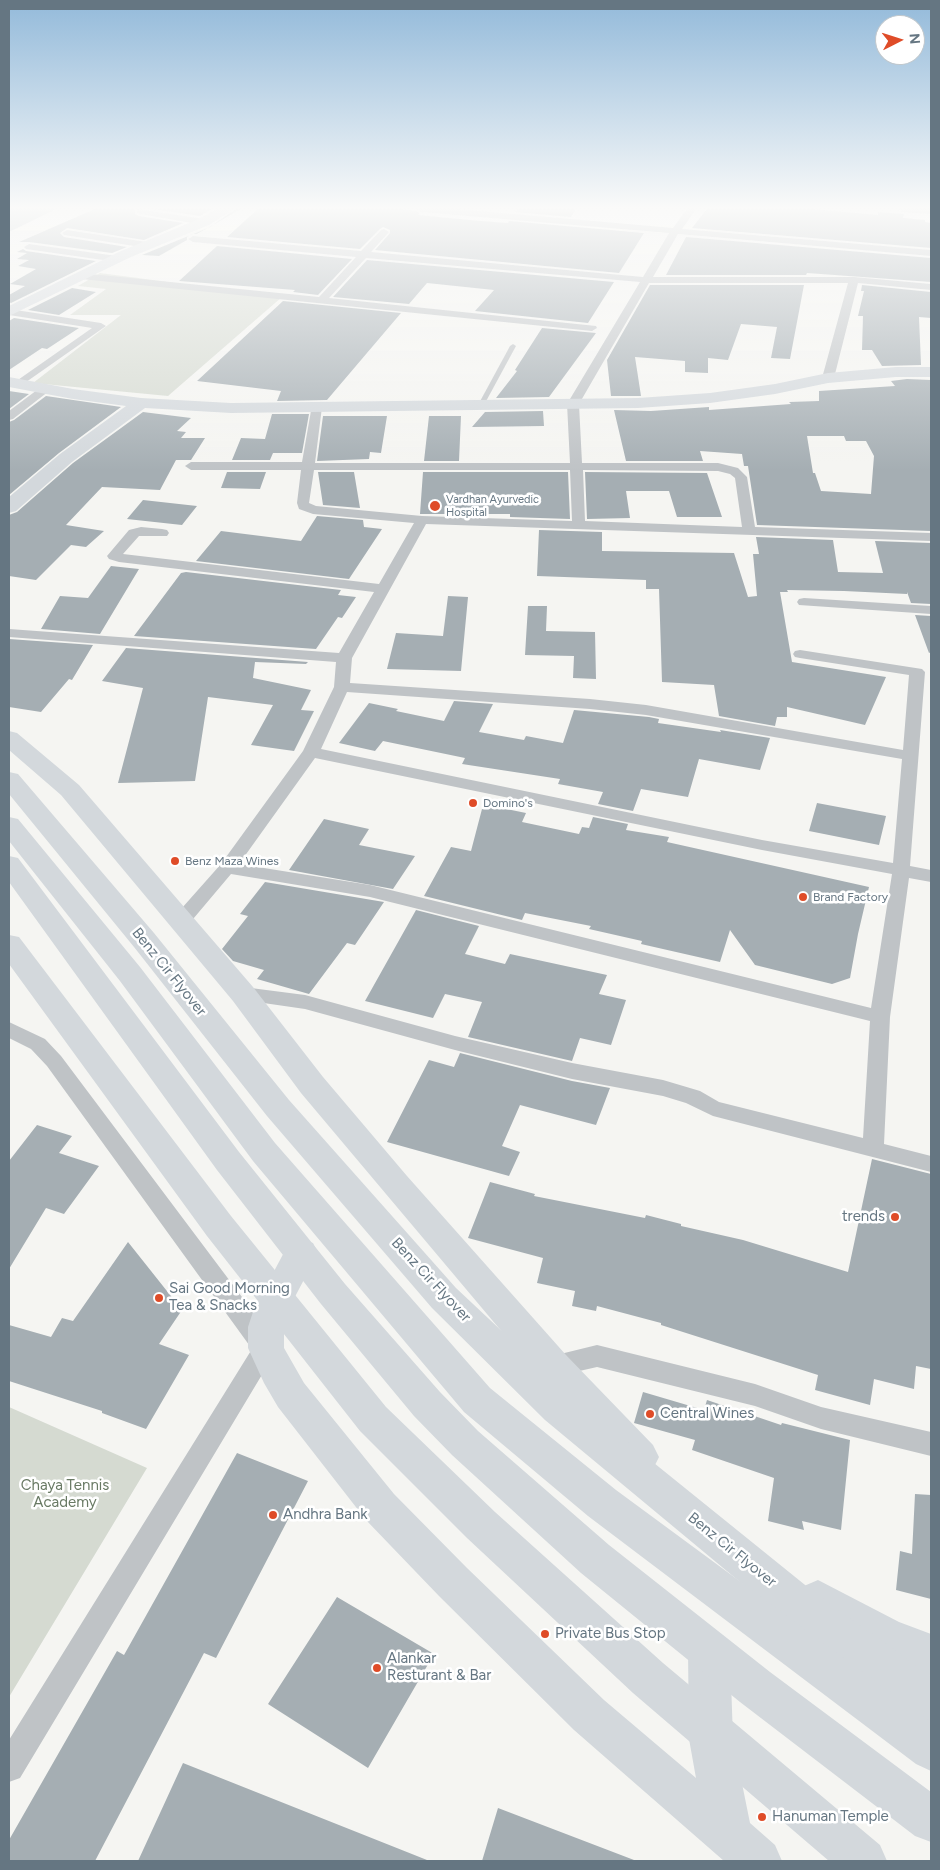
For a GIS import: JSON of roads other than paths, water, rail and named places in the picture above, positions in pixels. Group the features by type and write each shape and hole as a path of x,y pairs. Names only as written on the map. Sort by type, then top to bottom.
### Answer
{"main road":[{"path":"9,312 41,296"},
{"path":"14,383 140,403 231,408 573,404 638,403 710,398 775,389 828,378 896,372 931,372"},
{"path":"9,508 66,458 140,403"},
{"path":"9,738 70,790 182,921 210,958 243,994 312,1085 553,1366 630,1447 682,1498 761,1560 826,1605 887,1638 931,1655"},
{"name":"Benz Cir Flyover","path":"9,780 190,998 278,1108 444,1298 558,1408 801,1607 931,1702"},
{"path":"9,825 130,974 264,1152 477,1400 542,1451 602,1503 931,1749"},
{"path":"9,864 228,1161 302,1254 427,1404 465,1443 595,1560 709,1651 931,1820"},
{"path":"9,944 219,1226 374,1420 481,1525 648,1678 864,1861"},
{"path":"302,1254 271,1308 266,1327 266,1348 277,1372 291,1395 380,1507 466,1595 589,1715 745,1849"},
{"path":"709,1651 711,1739 745,1849"}],"street":[{"path":"285,296 592,328"},
{"path":"322,300 325,296"},
{"path":"579,526 573,404 636,296"},
{"path":"828,378 850,296"},
{"path":"9,312 101,326 14,383"},
{"path":"9,417 45,389"},
{"path":"316,407 302,503 308,508 422,520 931,537"},
{"path":"191,466 718,467 734,471 741,477 749,531"},
{"path":"182,921 227,868 311,752 342,687 344,658 422,520"},
{"path":"162,533 141,531 134,533 114,556 382,589"},
{"path":"804,602 931,610"},
{"path":"9,633 344,658"},
{"path":"800,654 918,672 901,871 880,1017 873,1150"},
{"path":"342,687 590,704 646,710 910,756"},
{"path":"311,752 762,846 931,876"},
{"path":"227,868 370,891 880,1017"},
{"path":"243,994 305,1002 454,1043 572,1071 662,1088 692,1098 713,1108 931,1164"},
{"path":"9,1029 38,1044 54,1060 266,1348 9,1767"},
{"path":"553,1366 597,1356 711,1383 756,1395 821,1418 931,1444"}],"lane":[{"path":"481,405 513,346"}],"place":[{"name":"Vardhan Ayurvedic Hospital","path":"435,506"},
{"name":"Domino's","path":"473,803"},
{"name":"Benz Maza Wines","path":"175,861"},
{"name":"Brand Factory","path":"803,897"},
{"name":"trends","path":"895,1217"},
{"name":"Sai Good Morning Tea & Snacks","path":"159,1298"},
{"name":"Central Wines","path":"650,1414"},
{"name":"Andhra Bank","path":"273,1515"},
{"name":"Private Bus Stop","path":"545,1634"},
{"name":"Alankar Resturant & Bar","path":"377,1668"},
{"name":"Hanuman Temple","path":"762,1817"}],"park label":[{"name":"Chaya Tennis Academy","path":"65,1494"}]}
